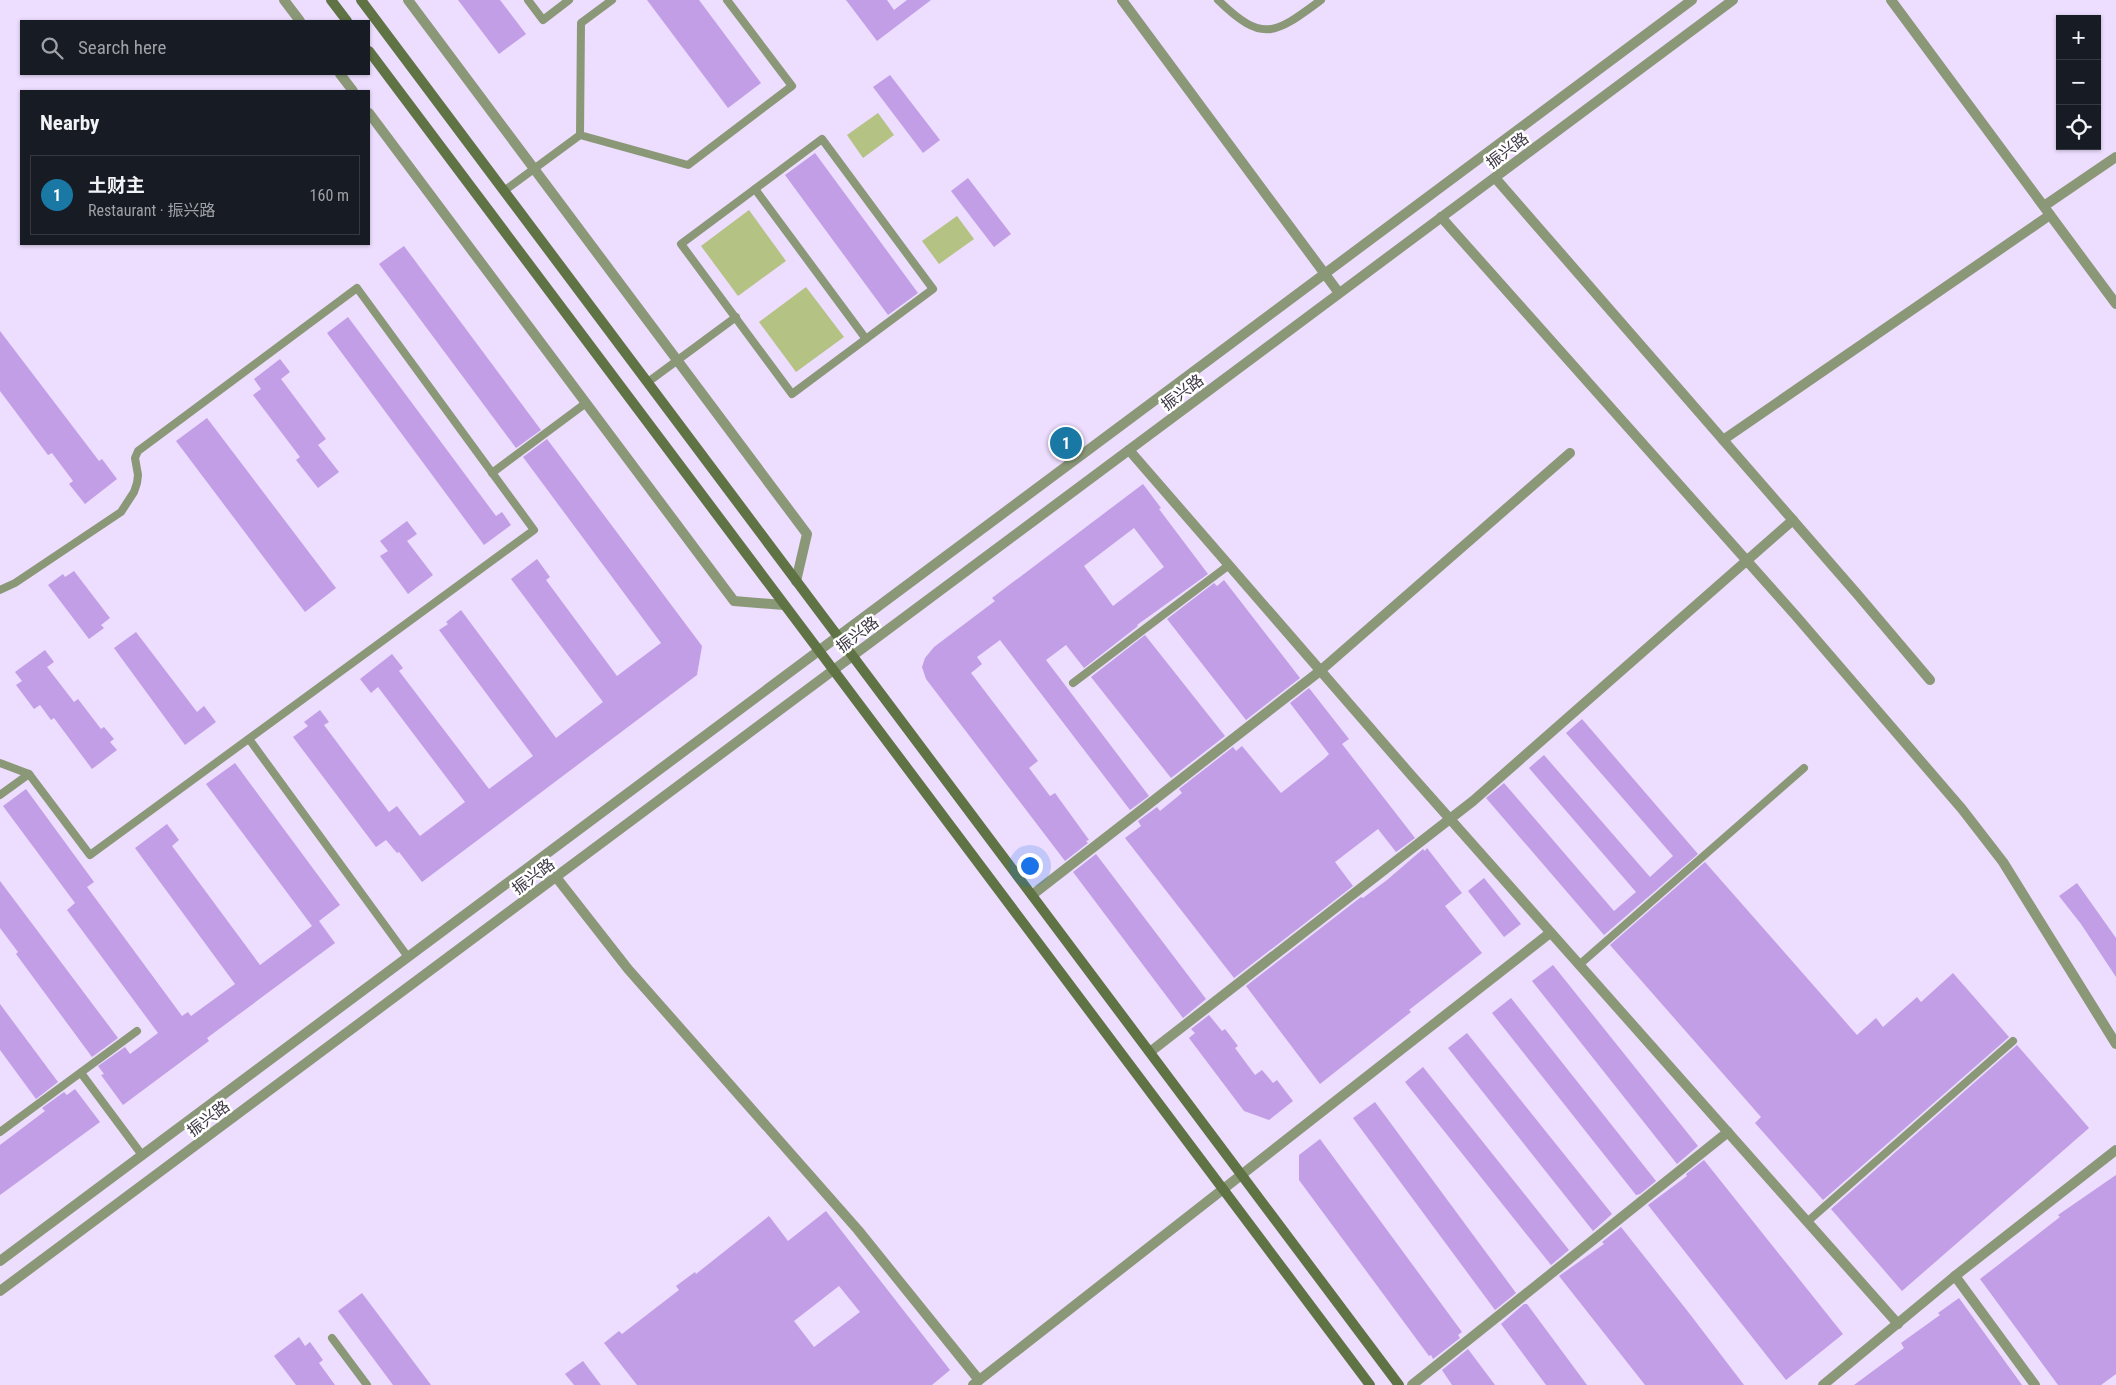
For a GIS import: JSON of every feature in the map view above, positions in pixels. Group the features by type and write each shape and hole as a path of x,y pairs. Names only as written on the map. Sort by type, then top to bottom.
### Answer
{"main road":[{"path":"331,0 346,20"},
{"path":"361,0 1399,1385"},
{"path":"370,51 1370,1385"}],"street":[{"path":"284,0 299,20"},
{"path":"408,0 807,534 796,581"},
{"path":"1122,0 1339,293"},
{"name":"振兴路","path":"0,1261 1692,0"},
{"name":"振兴路","path":"0,1291 1733,0"},
{"path":"1891,0 2116,304"},
{"path":"341,75 352,90"},
{"path":"370,114 734,601 784,604"},
{"path":"1723,440 2047,210 2116,157"},
{"path":"1497,180 1930,680"},
{"path":"1442,217 1962,809 2003,862 2116,1044"},
{"path":"1129,450 1450,819 1898,1324"},
{"path":"1032,894 1320,671 1570,454"},
{"path":"1150,1052 1473,801 1793,520"},
{"path":"556,877 628,969 858,1230 976,1382 1550,932"},
{"path":"1412,1385 1728,1132"},
{"path":"1823,1385 1955,1276 2116,1150"},
{"path":"1955,1276 2035,1385"}],"lane":[{"path":"528,0 543,20 569,0"},
{"path":"580,135 582,23 612,0"},
{"path":"580,135 688,165 792,86 728,0"},
{"path":"1218,0 1244,22 1261,31 1287,25 1321,0"},
{"path":"504,191 580,135"},
{"path":"822,140 933,289 792,394 736,317 681,244 822,140"},
{"path":"755,189 866,339"},
{"path":"0,590 15,583 121,512 134,492 137,483 138,475 135,458 138,450 357,288 534,530 90,855 29,774 0,763"},
{"path":"648,382 736,317"},
{"path":"492,473 586,403"},
{"path":"1073,683 1229,566"},
{"path":"249,739 408,957"},
{"path":"1579,965 1804,768"},
{"path":"0,795 29,774"},
{"path":"0,1132 137,1031"},
{"path":"1807,1222 2013,1041"},
{"path":"81,1073 142,1155"},
{"path":"332,1338 367,1385"}],"green space":[{"path":"878,113 894,135 863,158 847,135"},
{"path":"749,210 786,261 738,296 701,246"},
{"path":"957,216 974,239 939,264 922,241"},
{"path":"806,287 844,337 796,372 759,322"}],"building":[{"path":"458,0 500,0 526,34 499,54"},
{"path":"647,0 699,0 761,83 728,108"},
{"path":"846,0 887,0 894,10 907,0 931,0 877,41"},
{"path":"890,75 940,140 923,153 873,87"},
{"path":"815,153 918,293 888,315 785,175"},
{"path":"968,178 1011,234 994,247 951,191"},
{"path":"404,246 541,430 516,448 379,264"},
{"path":"348,317 496,516 502,512 511,525 484,545 327,333"},
{"path":"0,331 99,461 102,459 117,479 85,504 69,484 73,481 52,453 48,455 0,391"},
{"path":"280,359 290,372 281,379 326,439 318,445 339,472 318,488 296,460 300,457 253,395 261,389 254,379"},
{"path":"207,418 336,588 305,612 176,441"},
{"path":"547,439 702,646 697,675 422,882 399,852 397,853 386,840 376,847 293,737 308,726 304,722 320,710 329,722 324,725 389,812 397,806 420,836 465,802 378,687 371,693 360,679 392,654 403,668 399,671 489,789 533,756 439,630 448,624 446,622 461,610 556,738 603,702 511,579 537,559 550,577 546,580 617,676 661,643 523,457"},
{"path":"1143,484 1161,508 1159,509 1208,574 1137,625 1084,668 1066,645 1046,660 1149,796 1130,810 1000,640 977,657 982,664 971,673 1038,761 1029,768 1050,796 1055,793 1089,840 1086,841 1088,843 1065,861 926,679 922,667 925,658 934,647 995,601 992,598","holes":["1134,528 1164,567 1113,606 1084,566"]},
{"path":"407,521 417,534 407,541 433,575 408,594 380,556 388,551 380,541"},
{"path":"74,571 110,618 101,625 104,628 89,639 48,585 63,574 65,577"},
{"path":"1224,580 1300,678 1246,720 1167,619 1214,583 1217,586"},
{"path":"136,632 197,712 204,706 216,722 185,745 114,648"},
{"path":"1145,635 1225,736 1171,778 1091,677"},
{"path":"45,650 54,662 47,667 74,702 78,699 101,729 104,727 114,739 110,742 117,750 92,769 54,718 51,720 40,705 34,709 16,685 22,681 15,672"},
{"path":"1309,688 1349,739 1342,744 1415,838 1396,852 1378,829 1335,862 1353,886 1234,978 1125,838 1141,826 1138,821 1157,807 1160,811 1182,793 1179,789 1233,747 1236,751 1242,746 1281,793 1324,759 1329,754 1290,703"},
{"path":"1582,719 1698,854 1604,935 1486,798 1504,783 1614,911 1636,892 1529,768 1544,755 1650,877 1673,856 1566,733"},
{"path":"235,763 340,905 319,921 335,943 207,1038 209,1041 123,1105 101,1075 104,1074 98,1066 125,1047 130,1054 158,1033 67,910 75,903 3,806 26,789 94,882 87,887 182,1016 188,1012 191,1016 235,984 135,848 167,824 179,840 172,846 260,965 312,926 206,784"},
{"path":"1427,848 1462,893 1445,906 1482,953 1409,1010 1411,1012 1320,1084 1246,986 1361,897 1363,898 1387,880 1423,849 1425,851"},
{"path":"1096,854 1206,999 1183,1018 1073,872"},
{"path":"1705,862 1857,1035 1876,1018 1883,1027 1917,997 1921,1002 1953,973 2009,1037 1823,1200 1755,1123 1761,1117 1610,945"},
{"path":"1484,878 1521,924 1504,937 1468,891"},
{"path":"0,881 118,1038 92,1057 16,954 18,952 0,928"},
{"path":"2077,883 2116,938 2116,977 2081,924 2059,896"},
{"path":"1553,965 1698,1146 1677,1164 1532,981"},
{"path":"1511,998 1656,1181 1640,1194 1636,1195 1492,1013"},
{"path":"0,1004 58,1082 36,1099 0,1050"},
{"path":"1209,1015 1222,1031 1225,1029 1238,1046 1235,1048 1255,1075 1262,1070 1273,1083 1277,1080 1293,1101 1269,1120 1244,1111 1189,1038 1195,1033 1191,1029"},
{"path":"1467,1033 1612,1214 1593,1231 1448,1048"},
{"path":"2017,1045 2089,1128 1902,1291 1831,1209"},
{"path":"1423,1067 1569,1250 1551,1265 1405,1082"},
{"path":"75,1089 100,1122 0,1195 0,1145 45,1111 42,1108 64,1092 67,1095"},
{"path":"1375,1102 1516,1293 1495,1310 1353,1118"},
{"path":"1320,1139 1462,1332 1458,1335 1460,1338 1433,1359 1299,1180 1299,1155"},
{"path":"1704,1160 1843,1334 1786,1380 1648,1205 1687,1176 1686,1174"},
{"path":"2116,1175 2116,1374 2101,1385 2058,1385 1980,1279 2060,1217 2058,1215"},
{"path":"826,1211 950,1370 932,1385 637,1385 604,1343 619,1331 622,1334 679,1290 676,1286 695,1272 696,1274 769,1216 788,1241","holes":["839,1286 860,1312 814,1347 794,1321"]},
{"path":"1621,1227 1744,1385 1645,1385 1559,1276 1604,1244 1602,1242"},
{"path":"362,1293 431,1385 393,1385 338,1311"},
{"path":"1959,1298 2022,1385 1854,1385 1904,1348 1901,1343 1940,1315 1938,1313"},
{"path":"1524,1304 1527,1304 1587,1385 1546,1385 1501,1324"},
{"path":"299,1337 305,1346 310,1342 323,1360 319,1363 335,1385 296,1385 274,1356"},
{"path":"1468,1349 1495,1385 1452,1385 1442,1370"},
{"path":"583,1361 601,1385 574,1385 565,1374"}],"place":[{"name":"土财主","path":"1066,443"}]}
